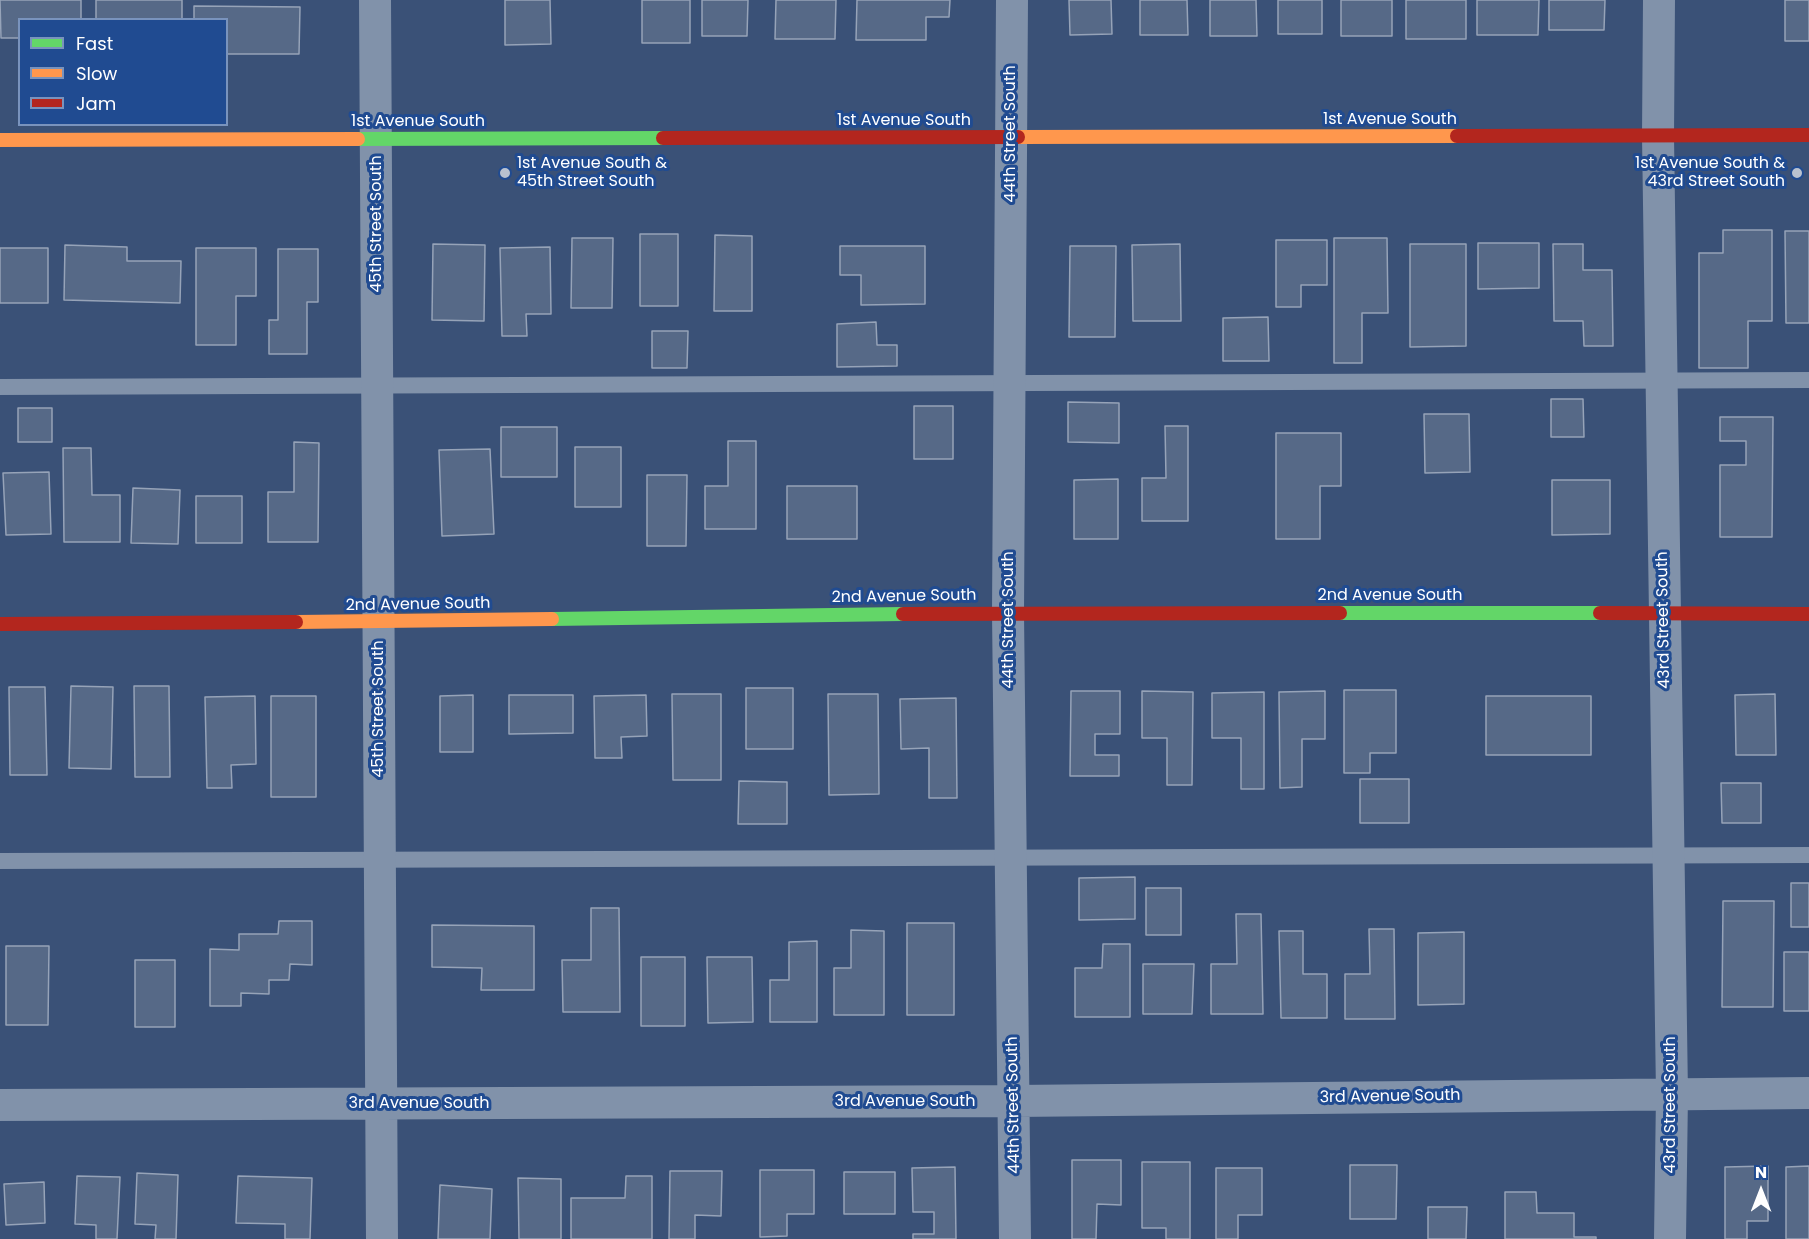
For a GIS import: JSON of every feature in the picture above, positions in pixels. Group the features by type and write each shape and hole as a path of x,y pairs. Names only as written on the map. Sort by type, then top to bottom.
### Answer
{"main road":[{"name":"1st Avenue South","path":"0,140 1809,135"},
{"name":"2nd Avenue South","path":"0,624 379,622 1008,612 1809,614"}],"street":[{"name":"45th Street South","path":"375,0 382,1239"},
{"name":"44th Street South","path":"1012,0 1008,612 1015,1239"},
{"name":"43rd Street South","path":"1659,0 1660,381 1672,1094 1671,1239"},
{"name":"3rd Avenue South","path":"0,1105 1014,1101 1809,1094"}],"lane":[{"path":"0,387 1809,380"},
{"path":"0,861 1809,855"}],"building":[{"path":"0,0 81,0 81,18 18,18 18,38 1,38"},
{"path":"96,0 182,0 182,18 96,18"},
{"path":"505,0 550,0 551,44 505,45"},
{"path":"642,0 690,0 690,43 642,43"},
{"path":"702,0 748,0 747,36 702,36"},
{"path":"776,0 836,0 835,39 775,39"},
{"path":"857,0 950,0 949,17 926,17 926,40 856,40"},
{"path":"1069,0 1111,0 1112,34 1070,35"},
{"path":"1140,0 1187,0 1188,35 1140,35"},
{"path":"1210,0 1256,0 1257,36 1210,36"},
{"path":"1278,0 1322,0 1322,34 1278,34"},
{"path":"1341,0 1392,0 1392,36 1341,36"},
{"path":"1406,0 1466,0 1466,39 1406,39"},
{"path":"1477,0 1539,0 1538,35 1477,35"},
{"path":"1549,0 1605,0 1604,30 1549,30"},
{"path":"1785,0 1809,0 1809,41 1785,41"},
{"path":"194,6 300,7 299,54 228,54 228,18 194,18"},
{"path":"1723,230 1772,230 1772,321 1748,321 1748,368 1699,368 1699,253 1723,253"},
{"path":"1785,231 1809,231 1809,323 1786,323"},
{"path":"640,234 678,234 678,306 640,306"},
{"path":"715,235 752,236 752,311 714,311"},
{"path":"572,238 613,238 612,308 571,308"},
{"path":"1334,238 1387,238 1388,313 1362,313 1362,363 1334,363"},
{"path":"1276,240 1327,240 1327,285 1301,285 1301,307 1276,307"},
{"path":"1478,243 1539,243 1539,288 1478,289"},
{"path":"433,244 485,245 484,321 432,320"},
{"path":"1180,244 1181,321 1133,321 1132,245"},
{"path":"1410,244 1466,244 1466,346 1410,347"},
{"path":"1553,244 1583,244 1583,270 1612,270 1613,346 1584,346 1583,321 1554,321"},
{"path":"65,245 127,247 127,261 181,261 180,303 64,300"},
{"path":"840,246 925,246 925,304 861,305 861,275 840,275"},
{"path":"1070,246 1116,246 1115,337 1069,337"},
{"path":"550,247 551,314 526,314 527,336 502,336 500,248"},
{"path":"0,248 48,248 48,303 0,303"},
{"path":"196,248 256,248 256,296 236,296 236,345 196,345"},
{"path":"278,249 318,249 318,302 307,302 307,354 269,354 269,320 278,320"},
{"path":"1268,317 1269,361 1223,361 1223,318"},
{"path":"876,322 877,345 897,345 897,366 837,367 837,324"},
{"path":"652,331 688,331 687,368 652,368"},
{"path":"1551,399 1583,399 1584,437 1551,437"},
{"path":"1068,402 1119,403 1119,443 1068,442"},
{"path":"914,406 953,406 953,459 914,459"},
{"path":"18,408 52,408 52,442 18,442"},
{"path":"1424,414 1469,414 1470,472 1425,473"},
{"path":"1720,417 1773,417 1772,537 1720,537 1720,465 1746,465 1746,441 1720,441"},
{"path":"1165,426 1188,426 1188,521 1142,521 1142,478 1166,478"},
{"path":"501,427 557,427 557,477 501,477"},
{"path":"1276,433 1341,433 1341,486 1320,486 1320,539 1276,539"},
{"path":"728,441 756,441 756,529 705,529 705,486 728,486"},
{"path":"294,442 319,443 318,542 268,542 268,492 294,492"},
{"path":"575,447 621,447 621,507 575,507"},
{"path":"63,448 91,448 92,495 120,495 120,542 64,542"},
{"path":"490,449 494,534 442,536 439,450"},
{"path":"49,472 51,534 6,535 3,473"},
{"path":"647,475 687,475 686,546 647,546"},
{"path":"1118,479 1118,539 1074,539 1074,480"},
{"path":"1552,480 1610,480 1610,534 1552,535"},
{"path":"787,486 857,486 857,539 787,539"},
{"path":"133,488 180,490 178,544 131,543"},
{"path":"196,496 242,496 242,543 196,543"},
{"path":"71,686 113,687 111,769 69,768"},
{"path":"134,686 169,686 170,777 135,777"},
{"path":"9,687 45,687 47,775 10,775"},
{"path":"746,688 793,688 793,749 746,749"},
{"path":"1344,690 1396,690 1396,753 1370,753 1370,773 1344,773"},
{"path":"1071,691 1120,691 1120,734 1095,734 1095,755 1119,755 1119,776 1070,776"},
{"path":"1142,691 1193,692 1192,785 1167,785 1167,738 1142,738"},
{"path":"1325,691 1325,739 1302,739 1302,787 1280,788 1279,692"},
{"path":"1264,692 1264,789 1241,789 1241,738 1212,738 1212,693"},
{"path":"672,694 721,694 721,780 673,780"},
{"path":"828,694 878,694 879,794 829,795"},
{"path":"1775,694 1776,755 1736,755 1735,695"},
{"path":"473,695 473,752 440,752 440,696"},
{"path":"509,695 573,695 573,733 509,734"},
{"path":"646,695 647,736 621,737 622,758 595,758 594,696"},
{"path":"255,696 256,764 231,765 232,788 207,788 205,697"},
{"path":"271,696 316,696 316,797 271,797"},
{"path":"1486,696 1591,696 1591,755 1486,755"},
{"path":"956,698 957,798 929,798 929,748 901,749 900,699"},
{"path":"1360,779 1409,779 1409,823 1360,823"},
{"path":"739,781 787,782 787,824 738,824"},
{"path":"1721,783 1761,783 1761,823 1722,823"},
{"path":"1135,877 1135,919 1079,920 1079,878"},
{"path":"1791,883 1809,883 1809,927 1791,927"},
{"path":"1146,888 1181,888 1181,935 1146,935"},
{"path":"1723,901 1774,901 1773,1007 1722,1007"},
{"path":"591,908 619,908 620,1012 563,1012 562,960 591,960"},
{"path":"1236,914 1261,914 1263,1014 1211,1014 1211,964 1237,964"},
{"path":"279,921 312,921 312,965 290,964 289,980 269,980 269,994 241,993 241,1006 210,1006 210,949 239,950 239,934 278,934"},
{"path":"907,923 954,923 954,1015 907,1015"},
{"path":"432,925 534,926 534,990 481,990 482,968 432,967"},
{"path":"1369,929 1394,929 1395,1019 1345,1019 1345,974 1370,974"},
{"path":"851,930 884,931 884,1015 834,1015 834,968 851,968"},
{"path":"1279,931 1303,931 1303,974 1327,974 1327,1018 1281,1018"},
{"path":"1464,932 1464,1004 1418,1005 1418,933"},
{"path":"817,941 817,1022 770,1022 770,980 789,980 789,942"},
{"path":"1103,944 1130,944 1130,1017 1075,1017 1075,968 1102,968"},
{"path":"6,946 49,946 48,1025 6,1025"},
{"path":"1784,952 1809,952 1809,1011 1784,1011"},
{"path":"641,957 685,957 685,1026 641,1026"},
{"path":"707,957 752,957 753,1022 708,1023"},
{"path":"135,960 175,960 175,1027 135,1027"},
{"path":"1143,964 1194,964 1192,1014 1143,1014"},
{"path":"1072,1160 1121,1160 1121,1205 1097,1204 1096,1239 1072,1239"},
{"path":"1142,1162 1190,1162 1190,1239 1166,1239 1166,1228 1142,1228"},
{"path":"1350,1165 1397,1165 1396,1219 1350,1219"},
{"path":"1768,1166 1768,1221 1747,1221 1747,1239 1725,1239 1725,1167"},
{"path":"1809,1166 1809,1239 1786,1239 1786,1167"},
{"path":"955,1167 956,1239 913,1239 913,1234 934,1234 934,1212 913,1212 912,1168"},
{"path":"1216,1168 1262,1168 1262,1215 1238,1215 1238,1239 1216,1239"},
{"path":"760,1170 814,1170 814,1214 787,1214 787,1236 760,1237"},
{"path":"670,1171 722,1171 721,1216 695,1215 695,1239 669,1239"},
{"path":"844,1172 895,1172 895,1214 844,1214"},
{"path":"137,1173 178,1175 176,1239 155,1239 156,1225 135,1224"},
{"path":"77,1176 120,1177 117,1239 96,1239 96,1225 75,1224"},
{"path":"238,1176 312,1178 310,1239 285,1239 285,1224 236,1223"},
{"path":"626,1176 652,1176 652,1239 571,1239 571,1198 625,1198"},
{"path":"518,1178 561,1179 561,1239 519,1239"},
{"path":"44,1182 45,1223 6,1225 4,1184"},
{"path":"440,1185 492,1189 490,1239 438,1239"},
{"path":"1505,1192 1536,1192 1537,1213 1574,1213 1574,1237 1596,1237 1596,1239 1505,1239"},
{"path":"1428,1207 1467,1207 1466,1239 1428,1239"}],"traffic: fast":[{"path":"358,139 663,138"},
{"path":"1340,613 1600,613"},
{"path":"552,619 903,614"}],"traffic: slow":[{"path":"1018,137 1457,136"},
{"path":"0,140 358,139"},
{"path":"296,622 552,619"}],"traffic: jam":[{"path":"1457,136 1809,135"},
{"path":"663,138 1018,137"},
{"path":"903,614 1340,613"},
{"path":"1600,613 1809,614"},
{"path":"0,624 296,622"}],"place":[{"name":"1st Avenue South & 45th Street South","path":"505,173"},
{"name":"1st Avenue South & 43rd Street South","path":"1797,173"}]}
